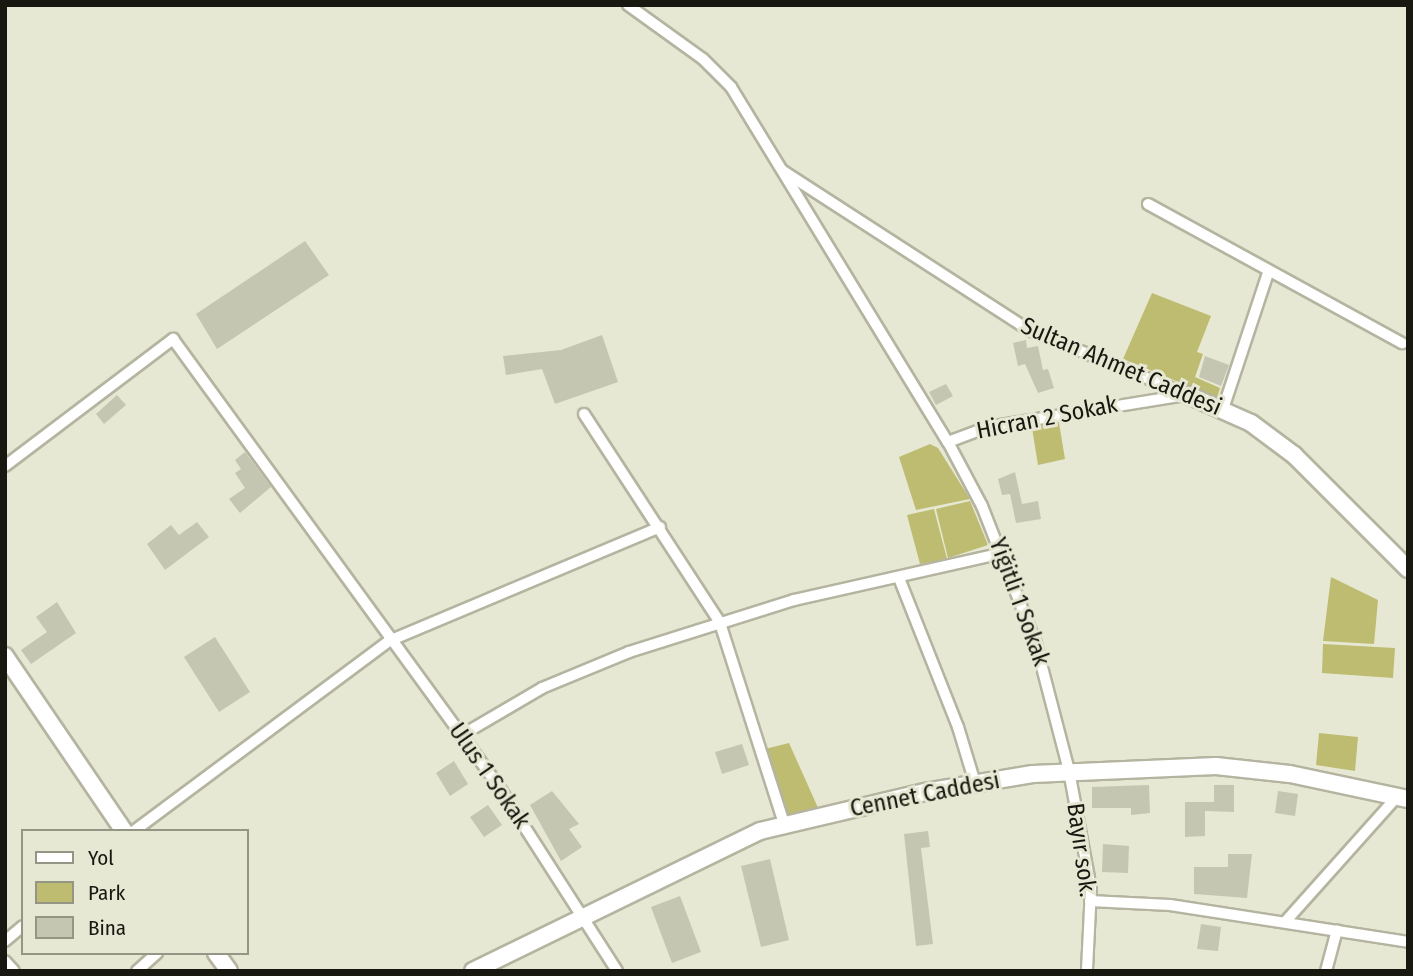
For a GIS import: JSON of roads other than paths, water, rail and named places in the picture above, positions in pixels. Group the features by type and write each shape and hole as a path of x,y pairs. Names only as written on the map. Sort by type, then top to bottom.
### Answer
{"street":[{"name":"Yiğitli 1 Sokak","path":"628,5 722,75 948,442 1002,553 1036,644 1069,771"},
{"name":"Sultan Ahmet Caddesi","path":"778,168 1029,330 1251,422 1294,455 1408,569"},
{"path":"1148,204 1402,343"},
{"path":"1223,409 1269,270"},
{"name":"Ulus 1 Sokak","path":"5,466 173,339 388,640 461,735 586,916 617,971"},
{"name":"Hicran 2 Sokak","path":"948,442 988,427 1188,395"},
{"path":"584,414 720,623 784,824"},
{"path":"137,829 388,640 660,527"},
{"path":"461,735 571,674 720,623 794,600 1002,553"},
{"path":"898,578 958,727 975,783"},
{"path":"5,656 123,829"},
{"name":"Cennet Caddesi","path":"473,971 738,841 784,824 975,783 1069,771 1235,767 1290,774 1402,799"},
{"name":"Bayır sok.","path":"1069,771 1090,901 1087,971"},
{"path":"1284,922 1402,799"},
{"path":"1090,901 1170,905 1408,942"},
{"path":"5,941 21,928"},
{"path":"1326,971 1337,930"},
{"path":"137,971 155,955"},
{"path":"217,955 229,971"},
{"path":"5,961 14,971"}]}
